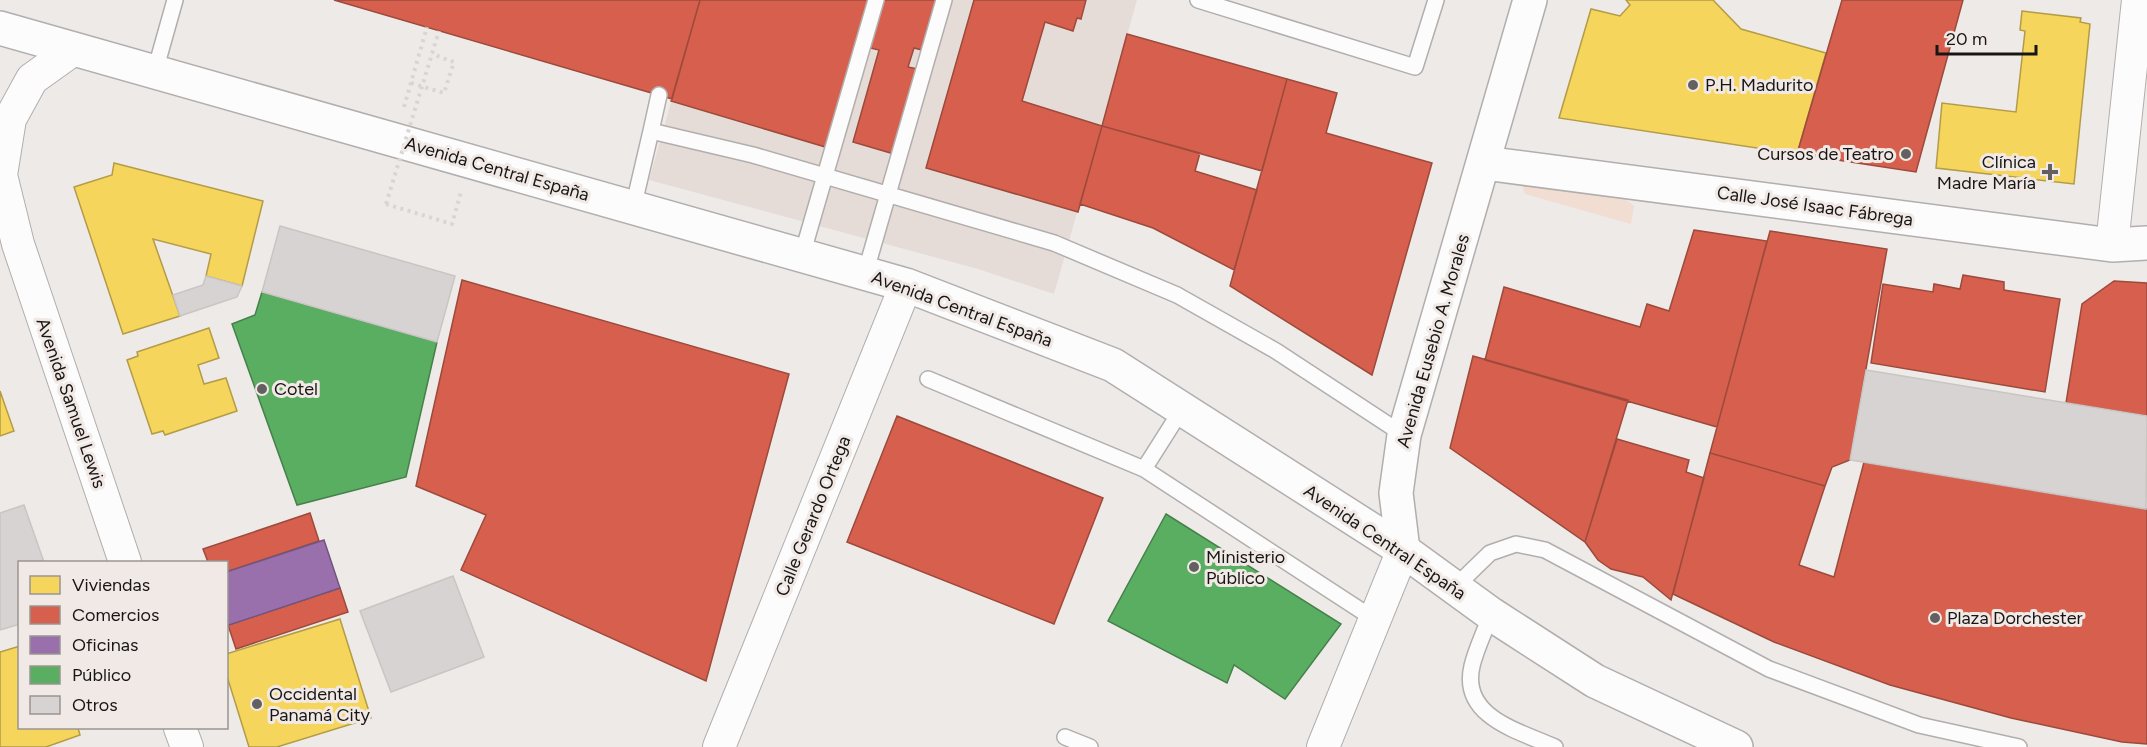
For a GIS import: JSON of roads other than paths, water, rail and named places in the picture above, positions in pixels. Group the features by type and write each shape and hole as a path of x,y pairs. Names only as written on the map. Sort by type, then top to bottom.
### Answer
{"main road":[{"name":"Avenida Eusebio A. Morales","path":"1402,550 1396,493 1404,435 1530,0"},
{"name":"Avenida Central España","path":"0,28 906,285 1113,365 1402,550 1491,614 1595,681 1736,747"},
{"name":"Calle José Isaac Fábrega","path":"1484,163 2112,245 2147,243"}],"street":[{"path":"2112,245 2138,0"},
{"name":"Avenida Samuel Lewis","path":"74,49 32,79 10,119 1,175 9,233 125,561"},
{"name":"Calle Gerardo Ortega","path":"719,747 906,285"},
{"name":"Avenida Eusebio A. Morales","path":"1323,747 1402,550"},
{"path":"180,729 187,747"}],"lane":[{"path":"155,71 175,0"},
{"path":"802,255 876,0"},
{"path":"865,274 944,0"},
{"path":"1198,0 1415,67 1436,0"},
{"path":"633,208 660,95"},
{"path":"651,131 753,155 1054,243 1177,295 1276,351 1404,435"},
{"path":"928,378 1144,469 1374,619"},
{"path":"1144,469 1182,408"},
{"path":"1454,588 1490,553 1516,544 1545,550 1769,669 1919,725 2019,747"},
{"path":"1491,614 1472,668 1472,697 1492,720 1555,747"},
{"path":"1065,737 1090,747"}],"place":[{"name":"P.H. Madurito","path":"1693,85"},
{"name":"Cursos de Teatro","path":"1906,154"},
{"name":"Clínica Madre María","path":"2050,172"},
{"name":"Cotel","path":"262,389"},
{"name":"Ministerio Público","path":"1194,567"},
{"name":"Plaza Dorchester","path":"1935,618"},
{"name":"Occidental Panamá City","path":"257,704"}]}
